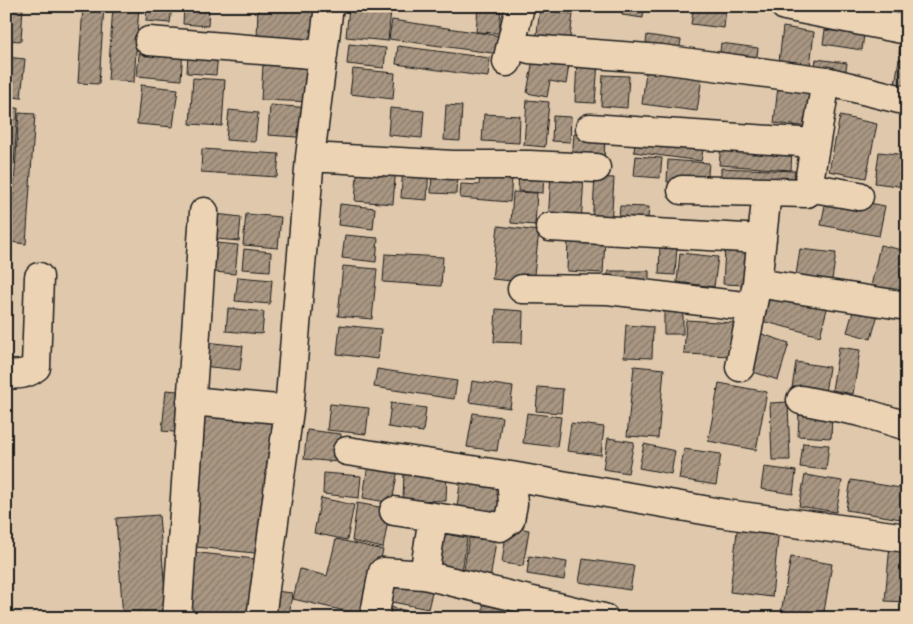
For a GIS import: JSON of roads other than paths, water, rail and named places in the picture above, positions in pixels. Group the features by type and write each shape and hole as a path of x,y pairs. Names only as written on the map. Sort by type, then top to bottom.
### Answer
{"street":[{"path":"262,618 289,410 310,157 329,6"},
{"path":"518,6 518,55 661,59 826,81 907,102"},
{"path":"785,6 907,30"},
{"path":"149,41 322,55"},
{"path":"682,190 807,193 826,81"},
{"path":"590,128 815,143"},
{"path":"310,157 453,165 529,165 596,168"},
{"path":"808,187 859,196"},
{"path":"740,367 755,295 768,192"},
{"path":"177,618 204,212"},
{"path":"550,227 762,239"},
{"path":"6,374 18,375 28,373 36,367 39,277"},
{"path":"522,289 755,295 907,306"},
{"path":"801,400 861,412 907,426"},
{"path":"191,401 289,410"},
{"path":"347,451 511,476 726,514 907,538"},
{"path":"394,511 500,527 510,520 513,504 511,476"},
{"path":"424,575 433,517"},
{"path":"374,618 383,572 424,575 604,618"}]}
